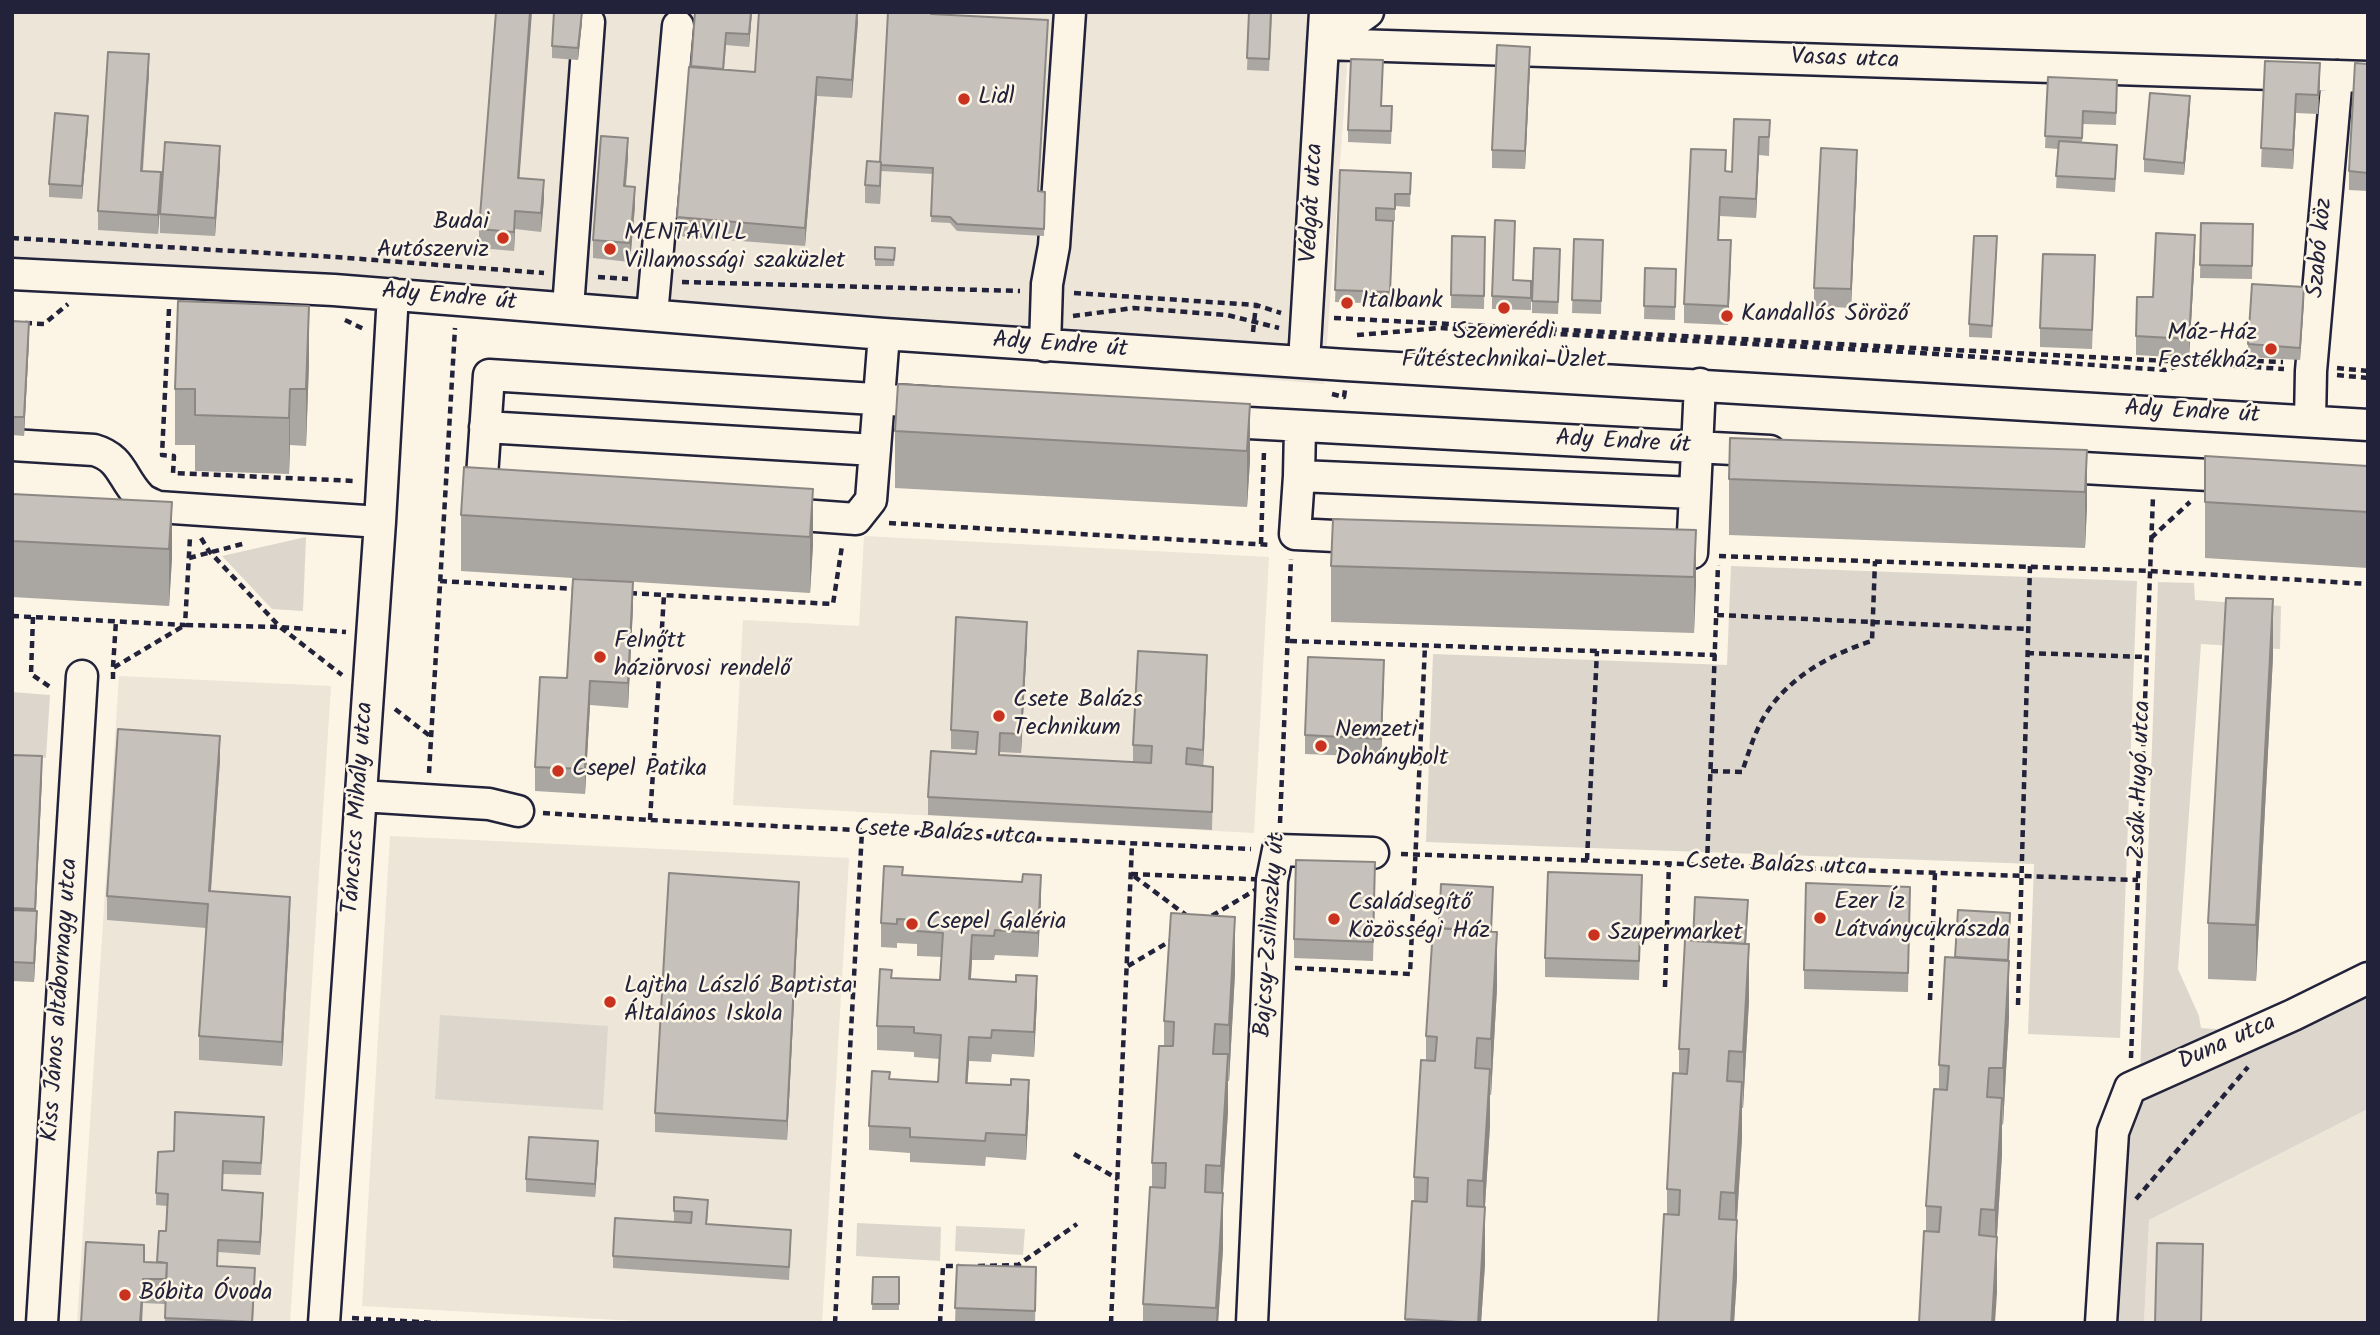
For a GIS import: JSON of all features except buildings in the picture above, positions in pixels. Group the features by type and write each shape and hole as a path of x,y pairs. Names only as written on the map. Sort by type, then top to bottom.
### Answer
{"street":[{"path":"1045,346 1046,304 1055,234 1070,13 1053,12"},
{"name":"Védgát utca","path":"1304,362 1325,12"},
{"path":"1323,44 1368,12"},
{"path":"568,309 589,22"},
{"path":"652,315 678,26"},
{"name":"Vasas utca","path":"1323,44 2368,76"},
{"name":"Szabó köz","path":"2310,421 2311,367 2337,76"},
{"name":"Ady Endre út","path":"12,274 393,294 1045,346 2368,425"},
{"name":"Táncsics Mihály utca","path":"325,1312 380,522 393,294"},
{"path":"745,510 856,519 871,500 884,334"},
{"path":"523,494 481,491 489,375 961,405"},
{"path":"1651,551 1692,553 1700,384"},
{"name":"Ady Endre út","path":"1182,419 1794,453"},
{"path":"485,427 875,450"},
{"path":"1300,427 1295,534 1405,539"},
{"path":"12,445 94,450 106,454 116,462 139,496 159,507"},
{"path":"2015,464 2273,479"},
{"path":"1299,477 1695,493"},
{"path":"113,534 145,510 159,507 380,522"},
{"name":"Kiss János altábornagy utca","path":"42,1323 70,684"},
{"path":"361,796 489,804 517,811"},
{"path":"1278,850 1373,853"},
{"name":"Bajcsy-Zsilinszky út","path":"1252,1323 1272,880 1278,850"},
{"name":"Duna utca","path":"2130,1088 2293,1015 2368,978"},
{"path":"2101,1323 2113,1132 2130,1088"}],"path":[{"path":"12,238 1046,304 1256,305 1346,336 1440,328 1906,352 2165,370 2189,363 2311,367 2368,379"},
{"path":"169,304 162,456 174,456 173,473 355,481"},
{"path":"1046,304 1069,317 1134,309 1227,315 1285,330 1306,324 2168,361 2195,359 2368,371"},
{"path":"1254,321 1256,305"},
{"path":"428,800 455,323"},
{"path":"624,593 833,604 843,539 856,519 897,524 1261,544 1264,425"},
{"name":"Zsák Hugó utca","path":"2130,1088 2154,472"},
{"path":"2151,538 2219,476"},
{"path":"197,530 209,551 280,627 343,676"},
{"name":"Bajcsy-Zsilinszky út","path":"1278,850 1290,641 1292,548"},
{"path":"1707,865 1719,556 2030,566 2368,583"},
{"path":"186,625 189,558"},
{"path":"1711,771 1742,772 1766,712 1785,691 1806,672 1852,648 1872,641 1875,561"},
{"path":"2018,1005 2030,566"},
{"path":"440,581 585,590"},
{"path":"650,820 664,595"},
{"path":"1717,615 2028,629"},
{"path":"12,616 346,632"},
{"path":"33,617 31,674 70,684"},
{"path":"112,682 116,621"},
{"path":"113,668 186,625"},
{"path":"1290,641 1716,655"},
{"path":"1268,967 1410,974 1425,646"},
{"path":"1587,860 1597,651"},
{"path":"2027,653 2146,657"},
{"name":"Csete Balázs utca","path":"517,811 650,820 1278,850"},
{"path":"835,1323 862,830"},
{"path":"1111,1323 1132,844"},
{"name":"Csete Balázs utca","path":"1415,854 2138,880"},
{"path":"1665,987 1669,863"},
{"path":"1930,1000 1936,873"},
{"path":"1131,874 1272,880"},
{"path":"1131,874 1208,931"},
{"path":"1186,931 1272,880"},
{"path":"1127,967 1175,938"},
{"path":"2106,1234 2248,1067"},
{"path":"1074,1154 1118,1179"},
{"path":"940,1323 943,1266 1018,1265 1077,1224"},
{"path":"325,1312 353,1303 352,1318 437,1323"}],"shaded area":[{"path":"12,12 1351,12 1324,384 12,277"},
{"name":"Csete Balázs Technikum","path":"864,536 1269,557 1254,833 733,805 743,620 859,626"},
{"path":"306,537 303,611 272,609 222,556"},
{"path":"1731,566 2137,581 2120,1038 2028,1034 2034,864 1426,842 1433,654 1727,665"},
{"path":"2158,582 2194,583 2195,600 2281,606 2280,649 2201,644 2178,969 2199,1016 2201,1028 2229,1030 2140,1074"},
{"path":"119,676 331,686 290,1323 77,1323"},
{"path":"12,692 50,695 46,758 12,755"},
{"name":"Lajtha László Baptista Általános Iskola","path":"390,836 849,858 822,1323 673,1323 362,1306"},
{"path":"2368,987 2368,1109 2149,1220 2144,1323 2108,1323 2122,1129 2139,1097"},
{"path":"440,1015 608,1026 603,1110 435,1099"},
{"path":"2368,1109 2368,1323 2144,1323 2149,1220"},
{"path":"857,1223 941,1227 940,1261 856,1256"},
{"path":"956,1226 1025,1229 1023,1255 955,1251"}],"place":[{"name":"Lidl","path":"964,99"},
{"name":"Budai Autószerviz","path":"503,238"},
{"name":"MENTAVILL Villamossági szaküzlet","path":"610,249"},
{"name":"Italbank","path":"1347,303"},
{"name":"Szemerédi Fűtéstechnikai Üzlet","path":"1504,308"},
{"name":"Kandallós Söröző","path":"1727,316"},
{"name":"Máz-Ház Festékház","path":"2271,349"},
{"name":"Felnőtt háziorvosi rendelő","path":"600,657"},
{"name":"Csete Balázs Technikum","path":"999,716"},
{"name":"Nemzeti Dohánybolt","path":"1321,746"},
{"name":"Csepel Patika","path":"558,771"},
{"name":"Ezer Íz Látványcukrászda","path":"1820,918"},
{"name":"Családsegítő Közösségi Ház","path":"1334,919"},
{"name":"Csepel Galéria","path":"912,924"},
{"name":"Szupermarket","path":"1594,935"},
{"name":"Lajtha László Baptista Általános Iskola","path":"610,1002"},
{"name":"Bóbita Óvoda","path":"125,1295"}]}
